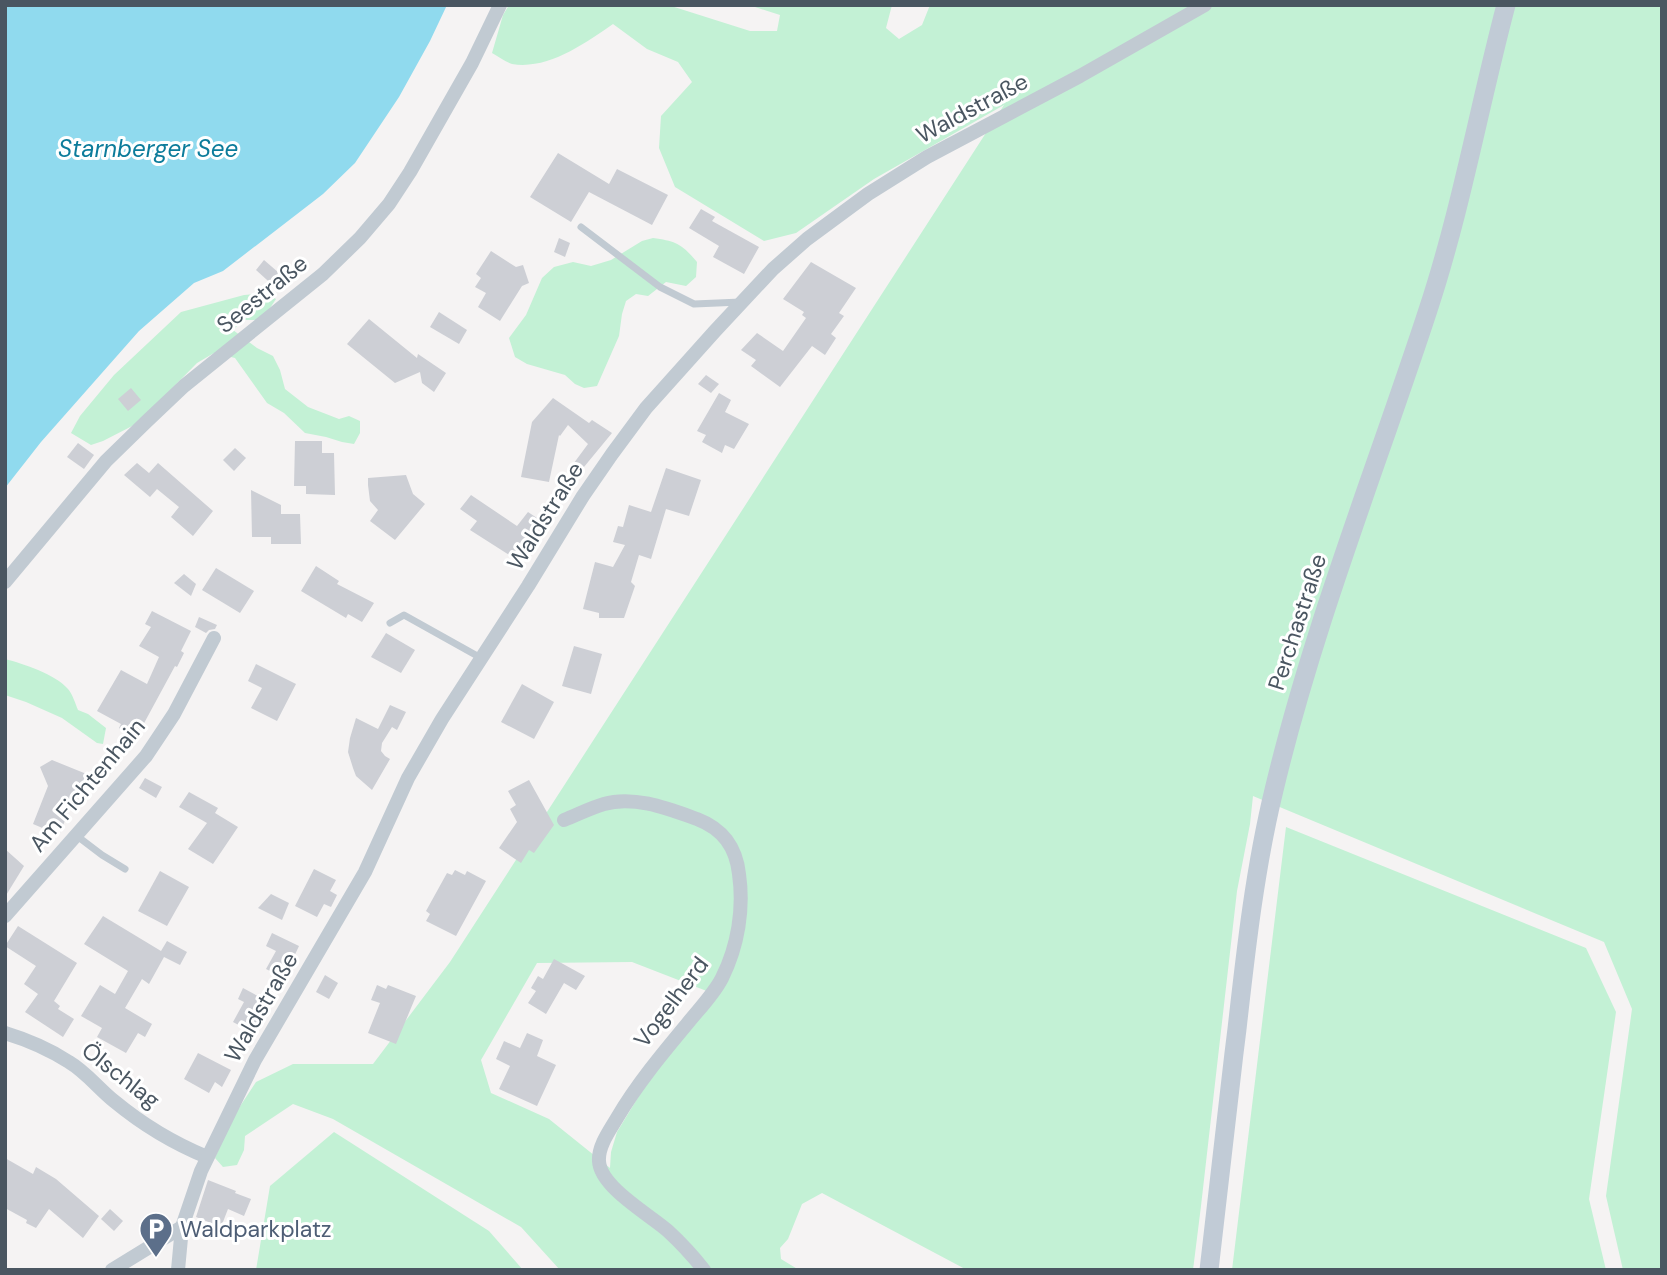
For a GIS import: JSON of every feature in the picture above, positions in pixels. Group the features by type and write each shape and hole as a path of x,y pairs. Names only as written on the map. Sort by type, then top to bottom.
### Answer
{"main road":[{"name":"Perchastraße","path":"1209,1270 1245,959 1273,790 1325,612 1429,309 1457,214 1506,5"}],"street":[{"name":"Seestraße","path":"5,582 106,461 146,422 184,386 323,274 360,238 389,204 410,172 472,62 500,5"},
{"name":"Waldstraße","path":"178,1270 182,1227 207,1157 255,1060 365,872 408,778 442,719 583,496 646,408 773,269 807,239 868,194 927,157 1080,76 1197,7"},
{"name":"Am Fichtenhain","path":"5,916 146,756 174,715 214,638"},
{"name":"Vogelherd","path":"564,820 606,803 645,804 702,821 719,831 732,847 738,861 741,890 738,931 722,979 626,1102 604,1140 598,1160 600,1170 613,1187 667,1230 704,1270"},
{"name":"Ölschlag","path":"5,1033 32,1041 71,1062 143,1123 170,1141 207,1157"},
{"path":"112,1270 182,1227"}],"lane":[{"path":"581,227 660,286 694,304 742,302"},
{"path":"390,623 404,615 481,658"},
{"path":"76,835 125,869"}],"green space":[{"path":"509,5 668,5 750,31 777,31 780,15 755,5 892,5 886,28 899,39 922,25 930,5 1662,5 1662,1270 1623,1270 1606,1196 1632,1009 1604,942 1253,796 1237,891 1193,1270 967,1270 822,1193 802,1204 788,1239 780,1248 781,1259 799,1270 560,1270 521,1227 333,1119 293,1104 245,1136 244,1150 237,1165 223,1167 215,1158 231,1120 256,1082 293,1064 373,1064 450,962 1004,105 874,179 796,233 764,241 675,187 659,148 661,116 692,82 678,62 647,49 613,24 565,54 539,63 512,64 492,53 503,15","holes":["632,962 717,995 648,1081 617,1132 610,1168 549,1119 491,1093 481,1060 537,963"]},
{"path":"653,238 673,242 687,251 697,262 696,277 686,286 666,282 648,296 636,294 626,301 619,336 597,386 584,388 565,375 527,364 515,357 509,338 526,315 542,278 554,267 573,262 591,266 611,260 642,241"},
{"path":"266,293 276,299 262,320 243,320 233,330 273,356 285,389 308,407 339,419 349,416 360,421 360,433 354,444 305,433 284,413 267,403 235,358 214,353 197,363 138,423 91,445 71,433 80,416 114,375 181,312 244,295"},
{"path":"5,659 39,670 68,689 78,710 106,728 103,744 97,743 62,718 5,695"},
{"path":"1286,827 1586,948 1616,1012 1589,1199 1606,1270 1232,1270"},
{"path":"334,1132 489,1231 523,1270 256,1270 270,1186"}],"water":[{"name":"Starnberger See","path":"5,5 447,5 399,97 355,163 323,194 223,271 194,283 139,331 41,442 5,488"}],"building":[{"path":"558,153 609,184 617,169 668,195 652,225 589,192 571,222 530,197"},
{"path":"701,209 715,217 712,221 759,247 744,274 713,257 719,246 689,228"},
{"path":"559,238 570,243 565,257 554,252"},
{"path":"491,251 516,267 523,265 529,283 522,286 500,321 478,307 486,293 475,287 481,278 476,274"},
{"path":"264,260 286,279 277,289 256,270"},
{"path":"811,262 856,288 839,313 844,316 831,334 836,338 825,355 812,346 780,387 751,366 756,360 741,350 757,333 783,351 806,318 802,315 804,312 783,299"},
{"path":"439,312 467,330 459,344 430,327"},
{"path":"369,319 417,358 418,354 446,373 434,392 422,383 420,372 395,383 347,344"},
{"path":"706,375 719,384 711,393 698,384"},
{"path":"131,388 141,400 128,411 118,399"},
{"path":"719,393 731,400 725,412 749,424 734,449 725,445 722,453 702,442 706,435 697,431"},
{"path":"553,398 589,423 592,420 612,433 579,473 571,467 588,444 568,425 559,435 549,482 521,477 532,422"},
{"path":"295,441 322,441 322,453 334,453 335,495 306,494 306,486 294,486"},
{"path":"78,443 94,455 84,469 67,457"},
{"path":"235,448 246,458 234,471 223,460"},
{"path":"137,463 149,473 158,463 213,511 193,536 171,517 179,507 157,489 150,497 124,475"},
{"path":"666,468 701,480 689,516 666,509 651,559 639,555 631,582 635,586 624,618 599,618 599,613 583,609 595,562 613,567 625,545 613,542 618,526 623,527 629,505 651,512"},
{"path":"406,475 413,494 425,504 395,540 370,521 378,510 370,501 368,478"},
{"path":"251,490 281,505 281,514 300,514 301,544 271,544 271,537 252,537"},
{"path":"471,495 517,526 528,512 540,520 524,543 528,546 517,560 470,530 477,521 460,509"},
{"path":"316,566 339,581 337,584 374,603 362,622 348,614 346,618 301,591"},
{"path":"216,568 254,591 240,613 202,590"},
{"path":"184,574 196,584 191,596 174,583"},
{"path":"152,611 191,631 177,667 175,666 136,738 119,728 121,724 97,711 121,670 147,684 159,657 139,646 151,627 145,624"},
{"path":"199,617 217,625 215,629 206,633 195,627"},
{"path":"386,633 415,650 401,673 371,657"},
{"path":"574,646 602,654 591,694 562,686"},
{"path":"256,664 296,684 277,721 251,708 262,688 248,681"},
{"path":"522,684 554,702 534,739 501,722"},
{"path":"390,705 406,712 397,730 392,727 382,743 381,751 390,759 372,790 356,776 348,752 350,738 356,718 378,729"},
{"path":"52,760 89,775 83,789 79,787 59,835 33,824 48,786 40,767"},
{"path":"145,778 162,787 156,798 139,788"},
{"path":"529,780 554,825 534,853 529,850 521,863 499,848 517,822 510,809 516,805 508,791"},
{"path":"189,792 218,808 215,813 238,827 213,864 188,849 207,823 179,807"},
{"path":"5,849 24,866 5,897"},
{"path":"314,869 336,880 330,891 337,895 331,907 324,904 317,917 295,906"},
{"path":"455,870 465,875 467,871 486,881 456,936 426,921 430,914 426,911 447,873 452,875"},
{"path":"160,871 189,887 167,926 138,911"},
{"path":"271,894 289,903 282,920 258,908"},
{"path":"103,916 161,951 167,941 187,952 180,965 164,957 149,984 142,979 125,1008 152,1024 145,1037 138,1033 126,1053 97,1037 102,1028 81,1016 100,985 115,994 128,971 84,944"},
{"path":"18,926 77,963 54,1001 60,1006 58,1009 74,1019 63,1037 25,1012 38,994 24,984 36,966 5,946"},
{"path":"272,933 299,946 284,978 266,969 276,951 266,946"},
{"path":"554,959 585,976 576,990 564,983 546,1014 528,1003 536,991 531,988 538,976 543,979"},
{"path":"325,975 338,983 329,999 316,992"},
{"path":"377,985 386,989 388,985 416,996 396,1044 368,1033 380,1003 371,1000"},
{"path":"243,988 271,1003 255,1034 233,1022 244,1002 238,999"},
{"path":"527,1033 543,1040 537,1056 556,1065 537,1106 499,1089 510,1066 496,1059 504,1041 520,1048"},
{"path":"198,1053 231,1070 222,1087 215,1082 209,1093 184,1079"},
{"path":"5,1158 33,1174 36,1167 56,1179 99,1216 83,1238 49,1209 36,1228 5,1208"},
{"path":"208,1180 251,1199 244,1216 228,1209 221,1227 196,1217"},
{"path":"110,1209 123,1221 114,1231 101,1219"}],"place":[{"name":"Waldparkplatz","path":"156,1259"}]}
